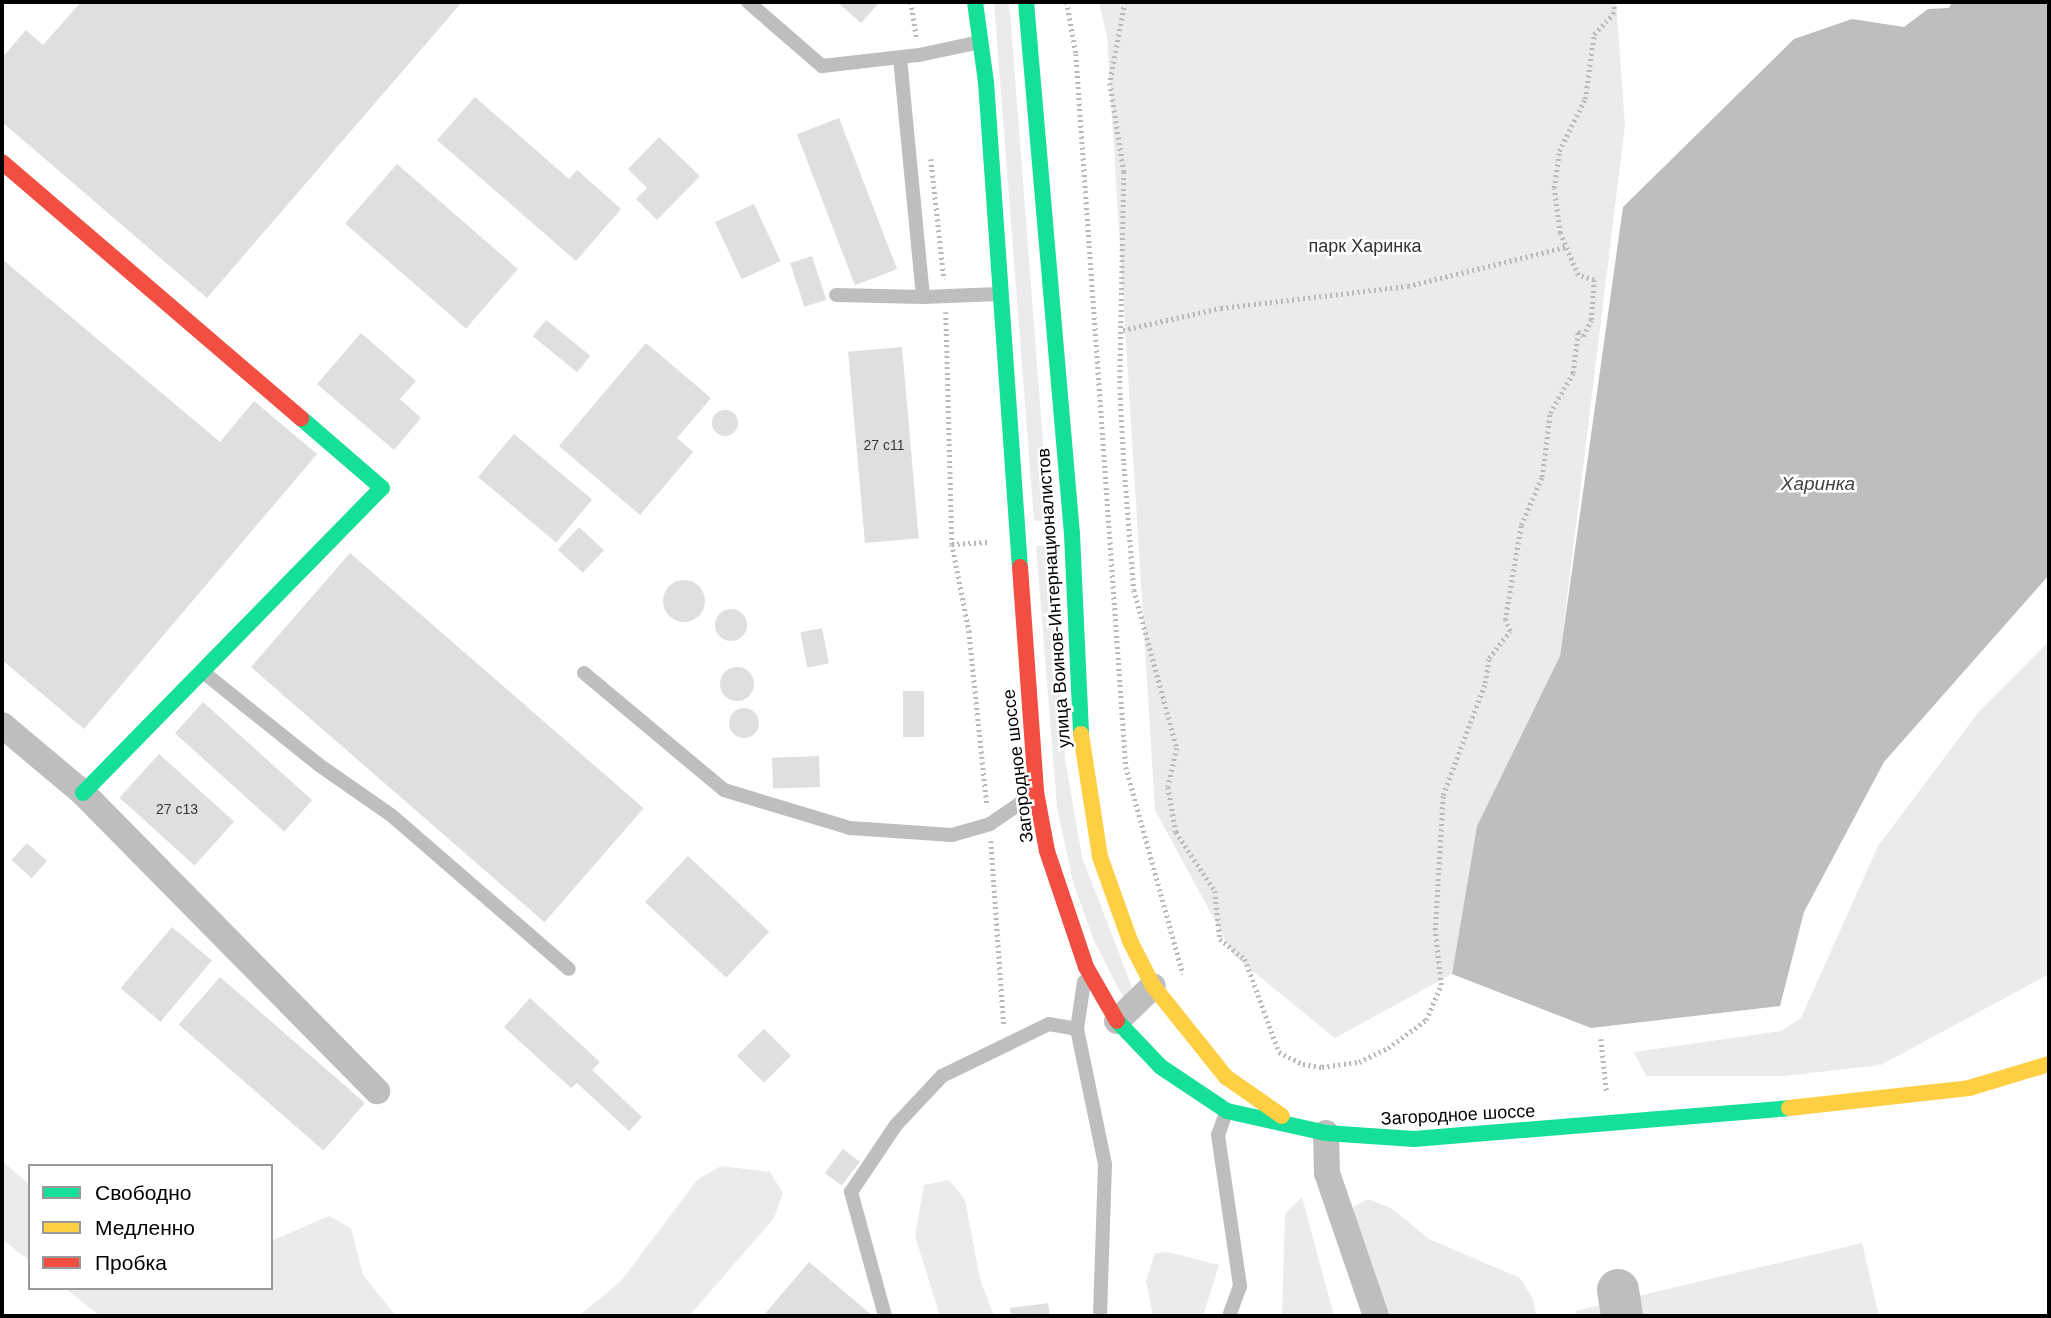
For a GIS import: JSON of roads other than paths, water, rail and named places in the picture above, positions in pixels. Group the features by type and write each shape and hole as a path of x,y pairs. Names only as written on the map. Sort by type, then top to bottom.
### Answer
{"main road":[{"name":"улица Воинов-Интернационалистов","path":"975,2 982,41 1021,609"},
{"name":"улица Воинов-Интернационалистов","path":"1026,2 1072,534 1074,631 1088,795 1100,856 1130,941 1153,986 1193,1041 1239,1085 1290,1122"},
{"path":"2,162 382,488 83,793"},
{"name":"Загородное шоссе","path":"1021,609 1036,792 1047,851 1086,967 1116,1021 1161,1067 1227,1111 1290,1122 1326,1133 1414,1139 1710,1117 1929,1095 2049,1066"}],"street":[{"path":"2,725 83,793 377,1091"},
{"path":"1116,1021 1153,986"},
{"path":"1326,1133 1327,1173 1376,1316"}],"lane":[{"path":"748,2 822,66 900,58 982,41"},
{"path":"900,58 923,297"},
{"path":"836,295 946,299 1000,294"},
{"path":"202,671 319,765 391,815 569,969"},
{"path":"584,673 724,790 850,828 951,835 989,824 1036,792"},
{"path":"1086,967 1077,1029 1105,1164 1100,1316"},
{"path":"885,1316 851,1192 896,1125 942,1076 1049,1024 1077,1029"},
{"path":"1229,1316 1240,1286 1218,1135 1239,1085"}],"water":[{"name":"Харинка","path":"1952,2 2049,2 2049,575 1884,762 1804,912 1780,1006 1591,1028 1452,974 1477,826 1560,656 1623,207 1794,39 1852,19 1904,27 1928,9 1949,8"}],"waterway":[{"name":"Харинка","path":"1618,1290 1622,1316"}],"park label":[{"name":"парк Харинка","path":"1365,246"}]}
